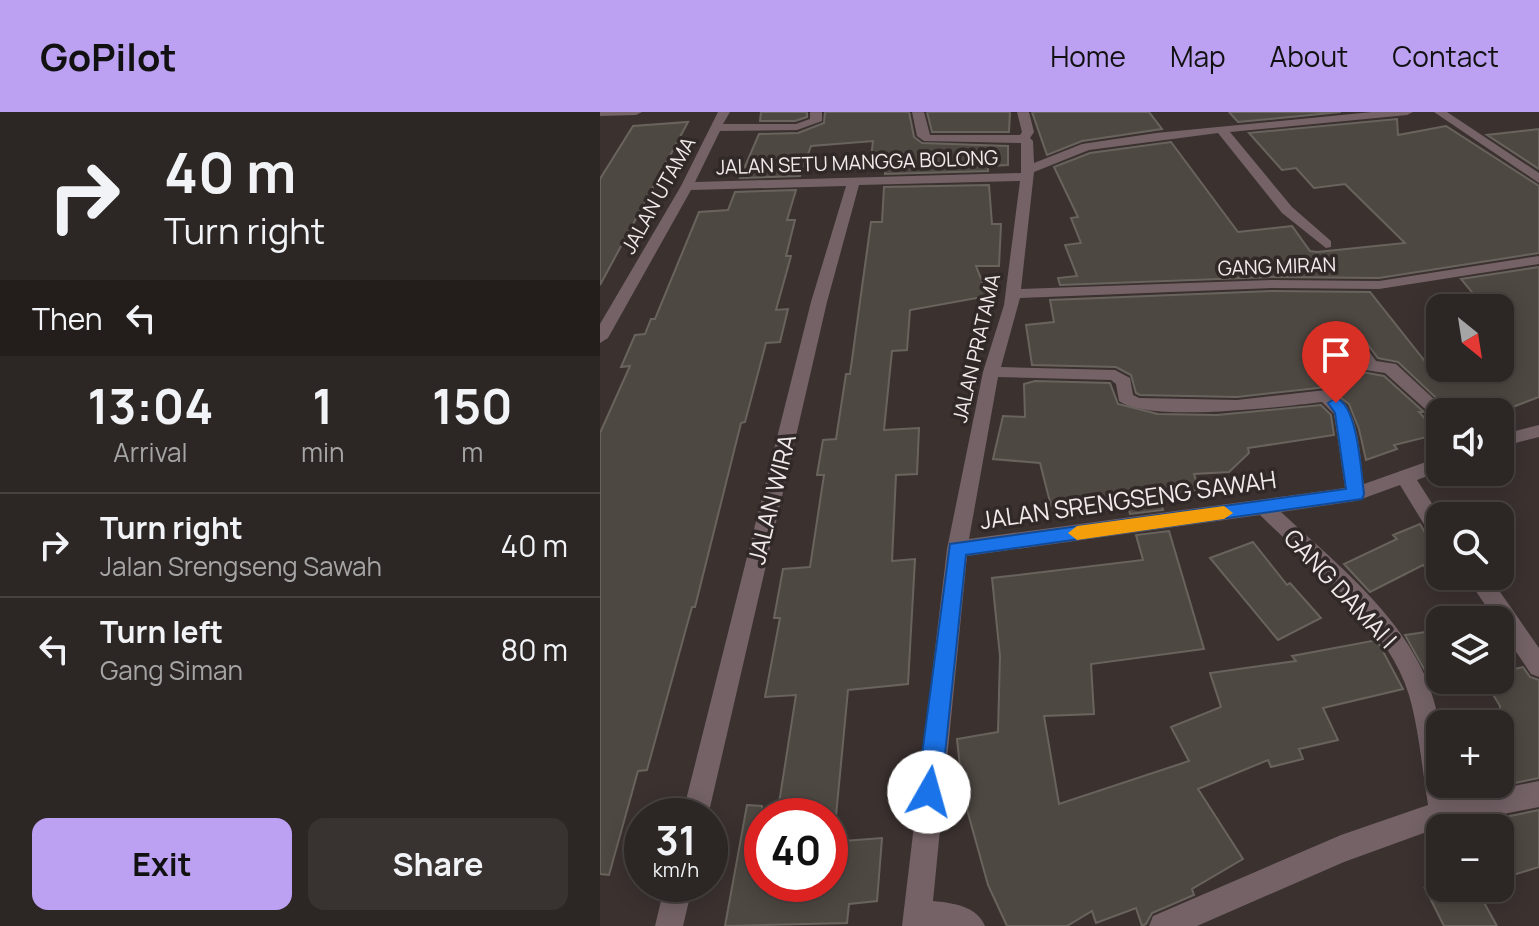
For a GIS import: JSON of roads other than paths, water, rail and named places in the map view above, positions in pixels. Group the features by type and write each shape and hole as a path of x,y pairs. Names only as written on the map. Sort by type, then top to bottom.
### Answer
{"street":[{"path":"600,113 636,112"},
{"name":"JALAN UTAMA","path":"600,338 687,186 724,112"},
{"path":"716,128 797,127 816,121 816,112"},
{"path":"918,112 923,136 928,139 1023,139"},
{"name":"JALAN PRATAMA","path":"957,549 991,372 1014,294 1028,174 1027,141 1023,139 1028,132 1023,112"},
{"name":"JALAN SETU MANGGA BOLONG","path":"687,186 853,183 1028,174 1086,147 1321,116 1407,112"},
{"path":"1440,112 1539,179"},
{"path":"1220,128 1287,210 1326,244"},
{"name":"JALAN WIRA","path":"699,798 819,302 853,183"},
{"name":"GANG MIRAN","path":"1014,294 1272,284 1379,285 1539,260"},
{"path":"1355,343 1371,366 1390,368 1426,400"},
{"path":"991,372 1115,375 1124,382 1125,397 1135,404 1237,406 1326,396 1343,412 1356,494"},
{"path":"1514,437 1539,431"},
{"name":"JALAN SRENGSENG SAWAH","path":"916,920 957,549 1356,494 1426,469"},
{"path":"1405,477 1426,511"},
{"name":"GANG DAMAI I","path":"1264,507 1381,623 1399,648 1420,691 1443,813"},
{"path":"1487,590 1539,667"},
{"path":"1163,926 1341,849 1443,813 1539,794"},
{"path":"669,926 675,902"},
{"path":"916,920 954,917 971,926"}]}
